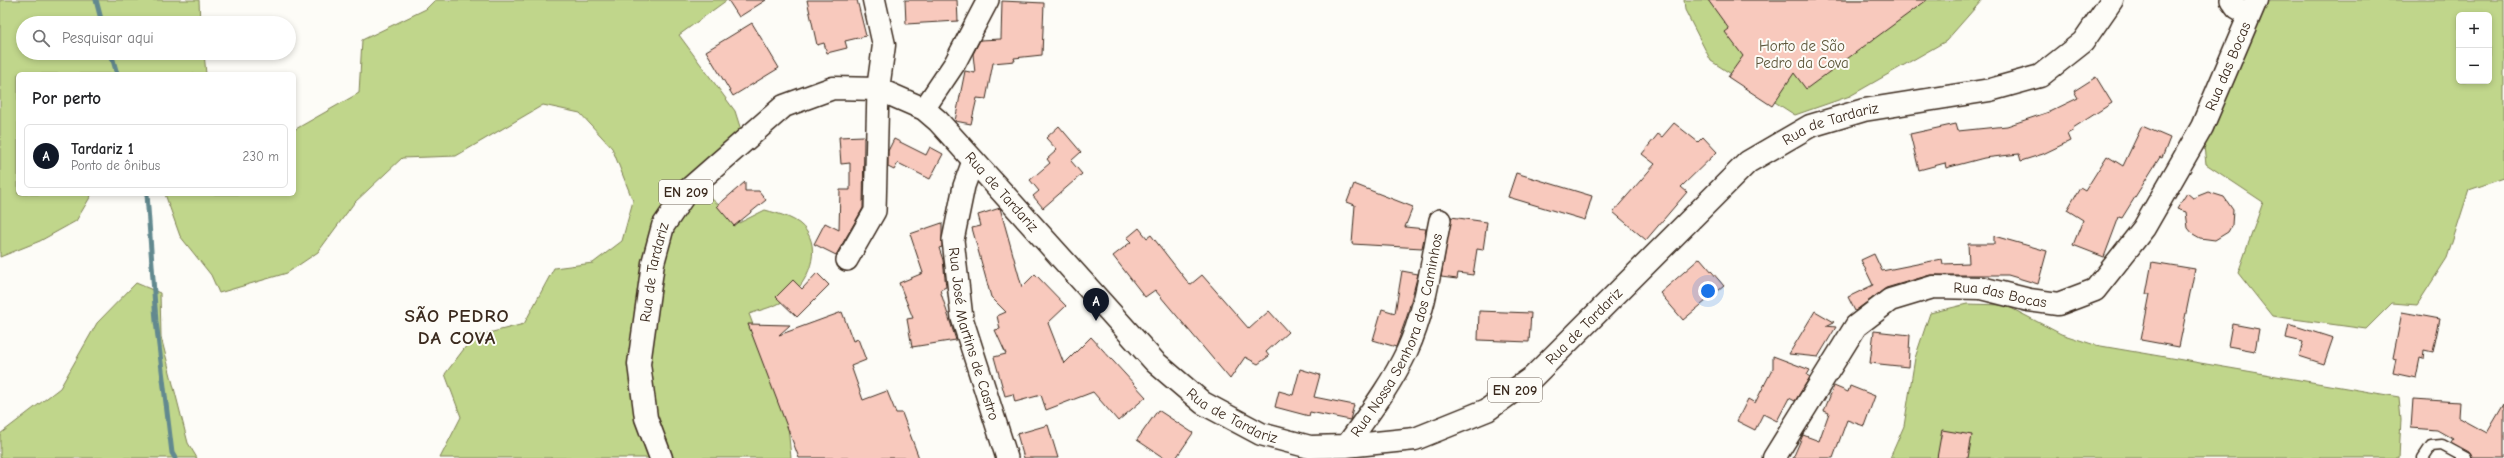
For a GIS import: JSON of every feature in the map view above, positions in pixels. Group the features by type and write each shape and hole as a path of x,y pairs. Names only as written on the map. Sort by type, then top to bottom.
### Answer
{"main road":[{"path":"874,0 884,45 878,89"},
{"name":"Rua de Tardariz","path":"661,458 646,418 639,364 653,263 663,226 687,191 784,106 833,88 878,89 924,109 1161,367 1203,403 1261,434 1306,452 1346,446 1415,439 1487,410 1533,377 1748,162 1810,126 1864,110 1990,90 2040,76 2083,42 2112,0"},
{"name":"Rua das Bocas","path":"1774,458 1856,326 1890,300 1933,287 1974,288 2058,304 2095,290 2144,228 2202,126 2253,7"}],"street":[{"path":"924,109 955,63 988,0"},
{"path":"2231,0 2237,8 2253,7"},
{"path":"847,260 875,212 878,89"},
{"name":"Rua José Martins de Castro","path":"973,161 964,186 953,240 962,318 1007,458"},
{"name":"Rua Nossa Senhora dos Caminhos","path":"1346,446 1384,392 1407,350 1424,304 1440,220"}],"lane":[{"path":"2423,458 2431,446 2442,445 2466,458"}],"green space":[{"path":"0,0 199,0 200,16 16,16 16,60 205,60 206,72 16,72 16,196 91,196 76,221 40,241 0,257"},
{"path":"435,0 727,0 679,35 735,111 741,130 693,182 739,223 765,210 788,217 799,223 807,232 811,241 813,251 812,261 809,271 798,288 784,301 749,314 787,415 791,458 440,458 461,417 445,374 473,337 524,324 554,268 593,263 622,241 633,201 612,148 580,113 543,105 456,156 402,158 354,203 318,252 287,273 219,293 211,275 180,236 166,196 296,196 296,129 359,93 362,40 426,9"},
{"name":"Horto de São Pedro da Cova","path":"1684,0 1982,0 1946,41 1850,96 1795,115 1711,61 1685,10"},
{"path":"2270,0 2504,0 2504,178 2469,190 2447,258 2417,305 2392,303 2366,329 2272,316 2238,273 2263,202 2206,164 2201,120 2252,14"},
{"path":"136,283 160,293 161,337 188,443 197,458 0,458 0,434 60,388 97,323"},
{"path":"1967,304 2005,305 2061,334 2095,345 2399,397 2401,419 2399,458 1890,458 1904,426 1915,358 1930,313"}],"building":[{"path":"728,0 766,0 739,17"},
{"path":"807,0 857,0 866,36 845,41 847,48 827,53 824,43 817,45"},
{"path":"905,0 957,0 958,21 906,24"},
{"path":"1708,0 1927,0 1806,89 1794,73 1772,106 1728,77 1743,56 1725,32 1729,29"},
{"path":"1002,1 1044,3 1042,55 1014,58 1015,61 993,63 986,99 977,98 971,124 955,121 965,71 975,73 973,54 980,40 1001,39"},
{"path":"752,23 779,68 733,96 706,51"},
{"path":"2096,77 2112,103 2073,128 2074,130 2067,134 2070,141 2043,154 2021,161 2019,154 1984,158 1946,168 1945,163 1919,170 1910,134 1956,124 1958,131 2007,126 2049,112 2078,98 2074,91"},
{"path":"1674,123 1698,142 1703,137 1717,152 1681,187 1687,192 1646,240 1613,212 1655,164 1642,154 1658,134 1662,137"},
{"path":"1059,126 1081,152 1071,161 1082,174 1043,208 1033,196 1039,191 1030,180 1050,163 1047,159 1057,150 1046,138"},
{"path":"2142,126 2170,138 2162,158 2160,157 2122,218 2119,217 2104,257 2073,245 2083,220 2067,210 2080,188 2085,191 2107,156 2123,166"},
{"path":"864,136 863,208 836,255 814,244 825,223 839,230 840,190 850,190 850,163 841,164 839,137"},
{"path":"894,139 926,155 930,147 943,154 930,179 898,163 894,170 888,167 888,151"},
{"path":"1516,173 1592,196 1585,220 1508,197"},
{"path":"745,182 745,191 759,191 766,200 734,226 717,206"},
{"path":"1354,184 1413,207 1405,227 1426,229 1422,248 1352,244 1355,205 1347,202"},
{"path":"2208,192 2224,197 2233,210 2232,225 2228,232 2215,240 2200,238 2193,234 2188,228 2186,212 2177,209 2187,193 2193,198"},
{"path":"1000,208 1022,287 1035,274 1066,306 1048,323 1064,364 1091,337 1146,397 1118,421 1093,392 1046,410 1041,395 1015,402 1013,394 1005,396 994,357 1006,354 995,330 1000,329 997,316 1006,312 991,297 972,228 981,226 978,215"},
{"path":"1451,217 1487,222 1483,250 1477,249 1473,275 1458,273 1457,279 1441,277"},
{"path":"942,223 942,247 939,248 943,260 946,287 940,290 956,340 912,347 907,319 913,318 899,283 923,273 910,234"},
{"path":"1139,228 1147,238 1151,235 1190,285 1202,275 1249,329 1269,311 1288,332 1266,352 1269,356 1258,364 1245,357 1230,379 1155,290 1145,297 1113,256 1131,242 1127,238"},
{"path":"1994,236 2047,251 2038,284 2008,275 1930,275 1886,288 1855,311 1848,297 1873,285 1861,260 1874,254 1882,271 1942,259 1943,264 1969,263 1968,244 1994,244"},
{"path":"1700,258 1724,286 1683,320 1660,293"},
{"path":"2152,262 2195,269 2179,347 2141,340 2150,294 2146,294"},
{"path":"1402,271 1418,274 1407,316 1396,347 1373,340 1382,309 1395,313"},
{"path":"817,273 829,285 797,317 776,297 793,280 802,289"},
{"path":"1479,311 1531,313 1529,342 1478,340"},
{"path":"1815,311 1834,322 1826,326 1836,327 1818,357 1789,354"},
{"path":"842,312 853,341 858,339 866,360 851,366 863,400 887,391 896,413 902,413 919,458 799,458 748,324 790,325 779,335"},
{"path":"2402,312 2440,319 2433,352 2424,350 2423,359 2420,358 2416,378 2393,373 2396,359 2393,358"},
{"path":"2232,324 2259,329 2255,351 2228,346"},
{"path":"2289,324 2333,338 2324,364 2299,356 2303,342 2286,338"},
{"path":"1874,331 1910,335 1908,367 1870,363"},
{"path":"1773,356 1810,370 1807,375 1810,377 1795,401 1789,398 1777,421 1763,414 1755,430 1737,421 1748,399 1755,403 1773,368"},
{"path":"1300,369 1320,375 1314,397 1354,405 1350,420 1310,412 1309,416 1275,407 1279,391 1293,395"},
{"path":"1834,386 1848,392 1850,386 1875,396 1864,426 1847,420 1833,458 1793,458 1803,435 1819,441 1829,413 1824,411"},
{"path":"2413,399 2459,402 2458,417 2487,433 2504,404 2504,458 2472,458 2469,452 2451,442 2453,439 2437,430 2411,428"},
{"path":"1158,410 1193,433 1176,458 1164,458 1137,440"},
{"path":"1048,425 1058,458 1024,458 1017,434"},
{"path":"1942,430 1972,435 1968,458 1937,458"}],"waterway":[{"path":"96,0 100,16"},
{"path":"113,60 116,72"},
{"path":"147,196 156,321 172,453 175,458"}],"place":[{"name":"Tardariz 1","path":"1096,321"}],"district":[{"name":"SÃO PEDRO DA COVA","path":"457,326"}]}
